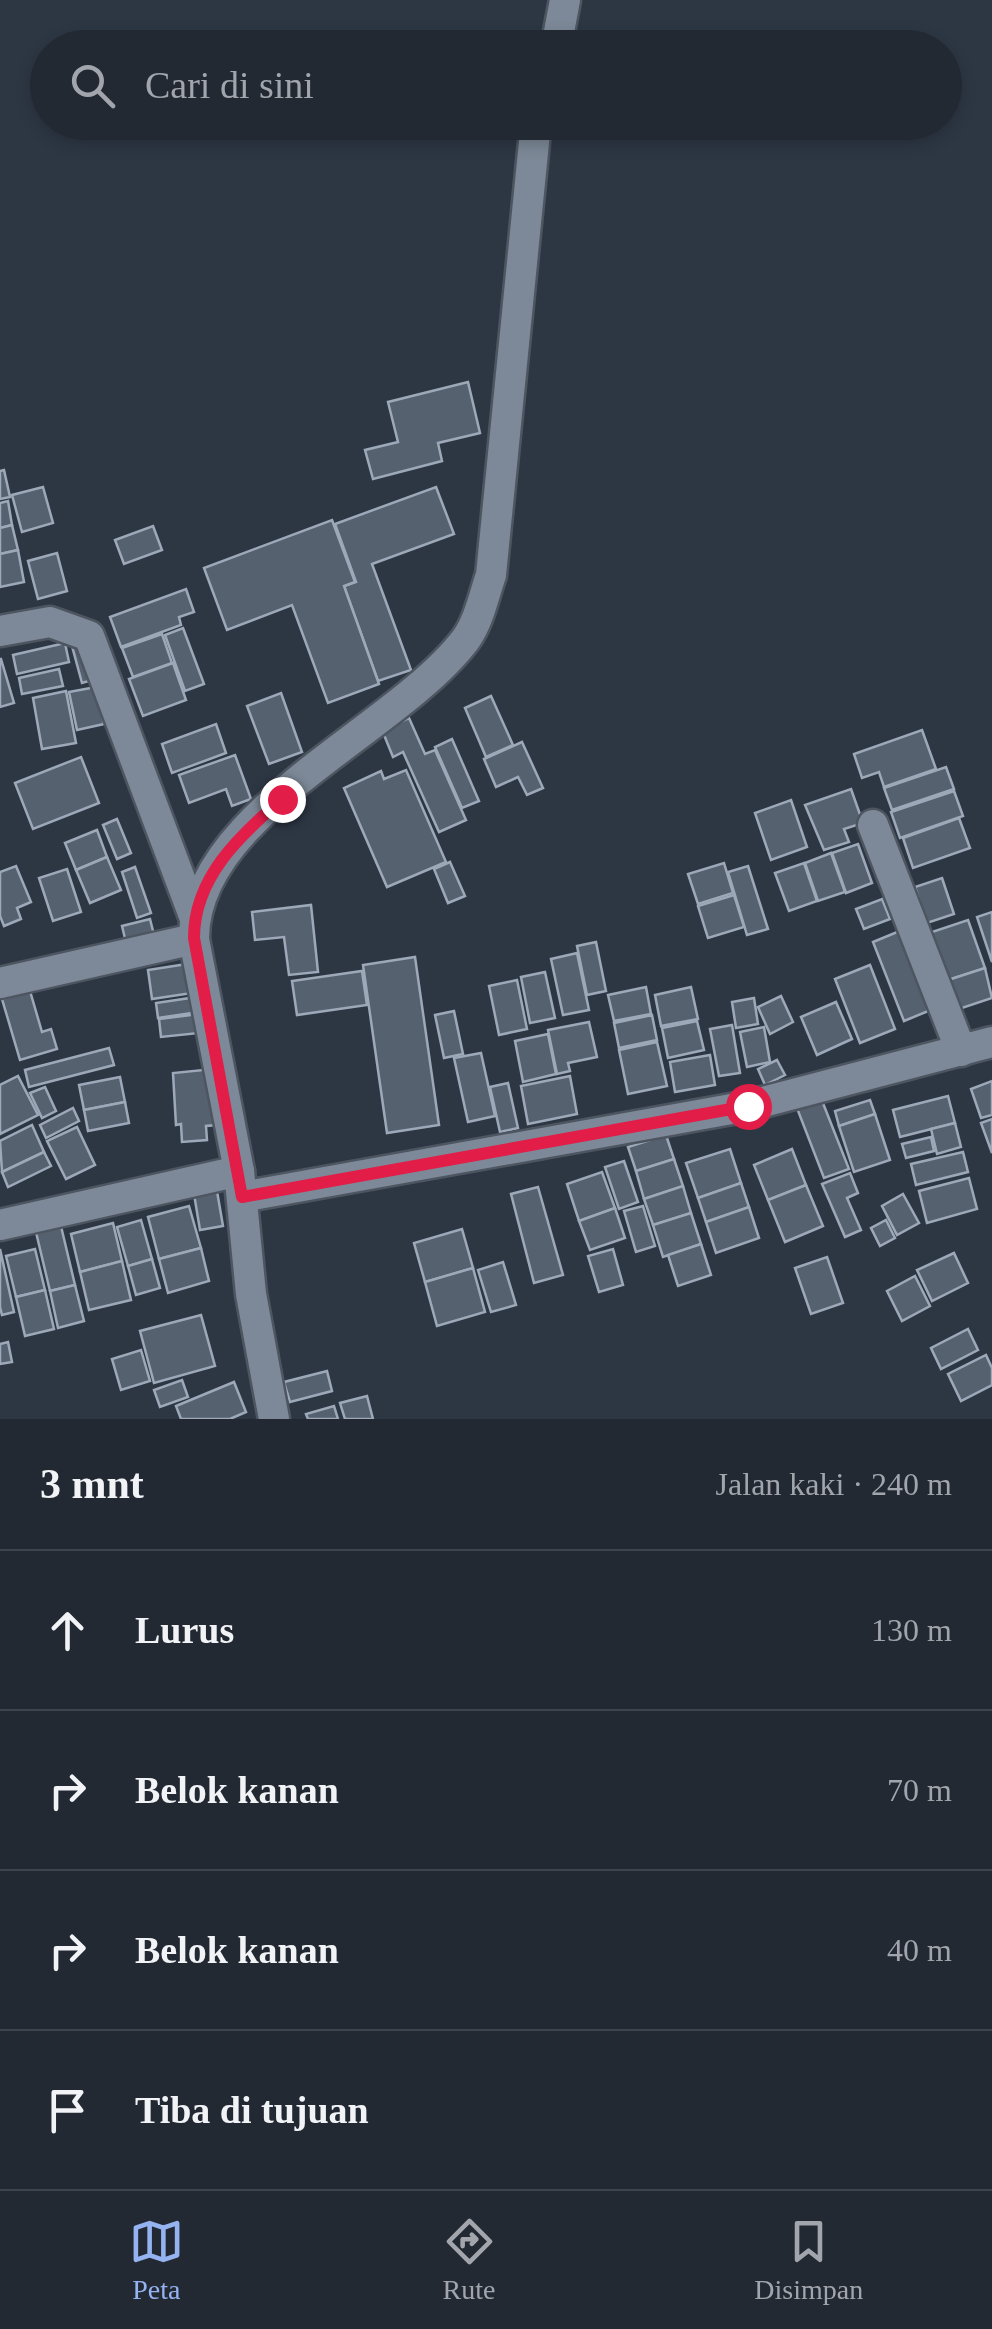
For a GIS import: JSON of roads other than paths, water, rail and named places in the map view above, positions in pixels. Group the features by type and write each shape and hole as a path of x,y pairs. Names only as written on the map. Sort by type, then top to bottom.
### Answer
{"street":[{"path":"559,30 565,0"},
{"path":"194,927 214,869 242,833 433,676 468,636 490,574 534,140"},
{"path":"0,630 50,622 71,626 88,636 194,927 240,1184 251,1294 274,1419"},
{"path":"873,825 961,1051"},
{"path":"0,984 194,927"},
{"path":"0,1225 748,1106 992,1042"}]}
